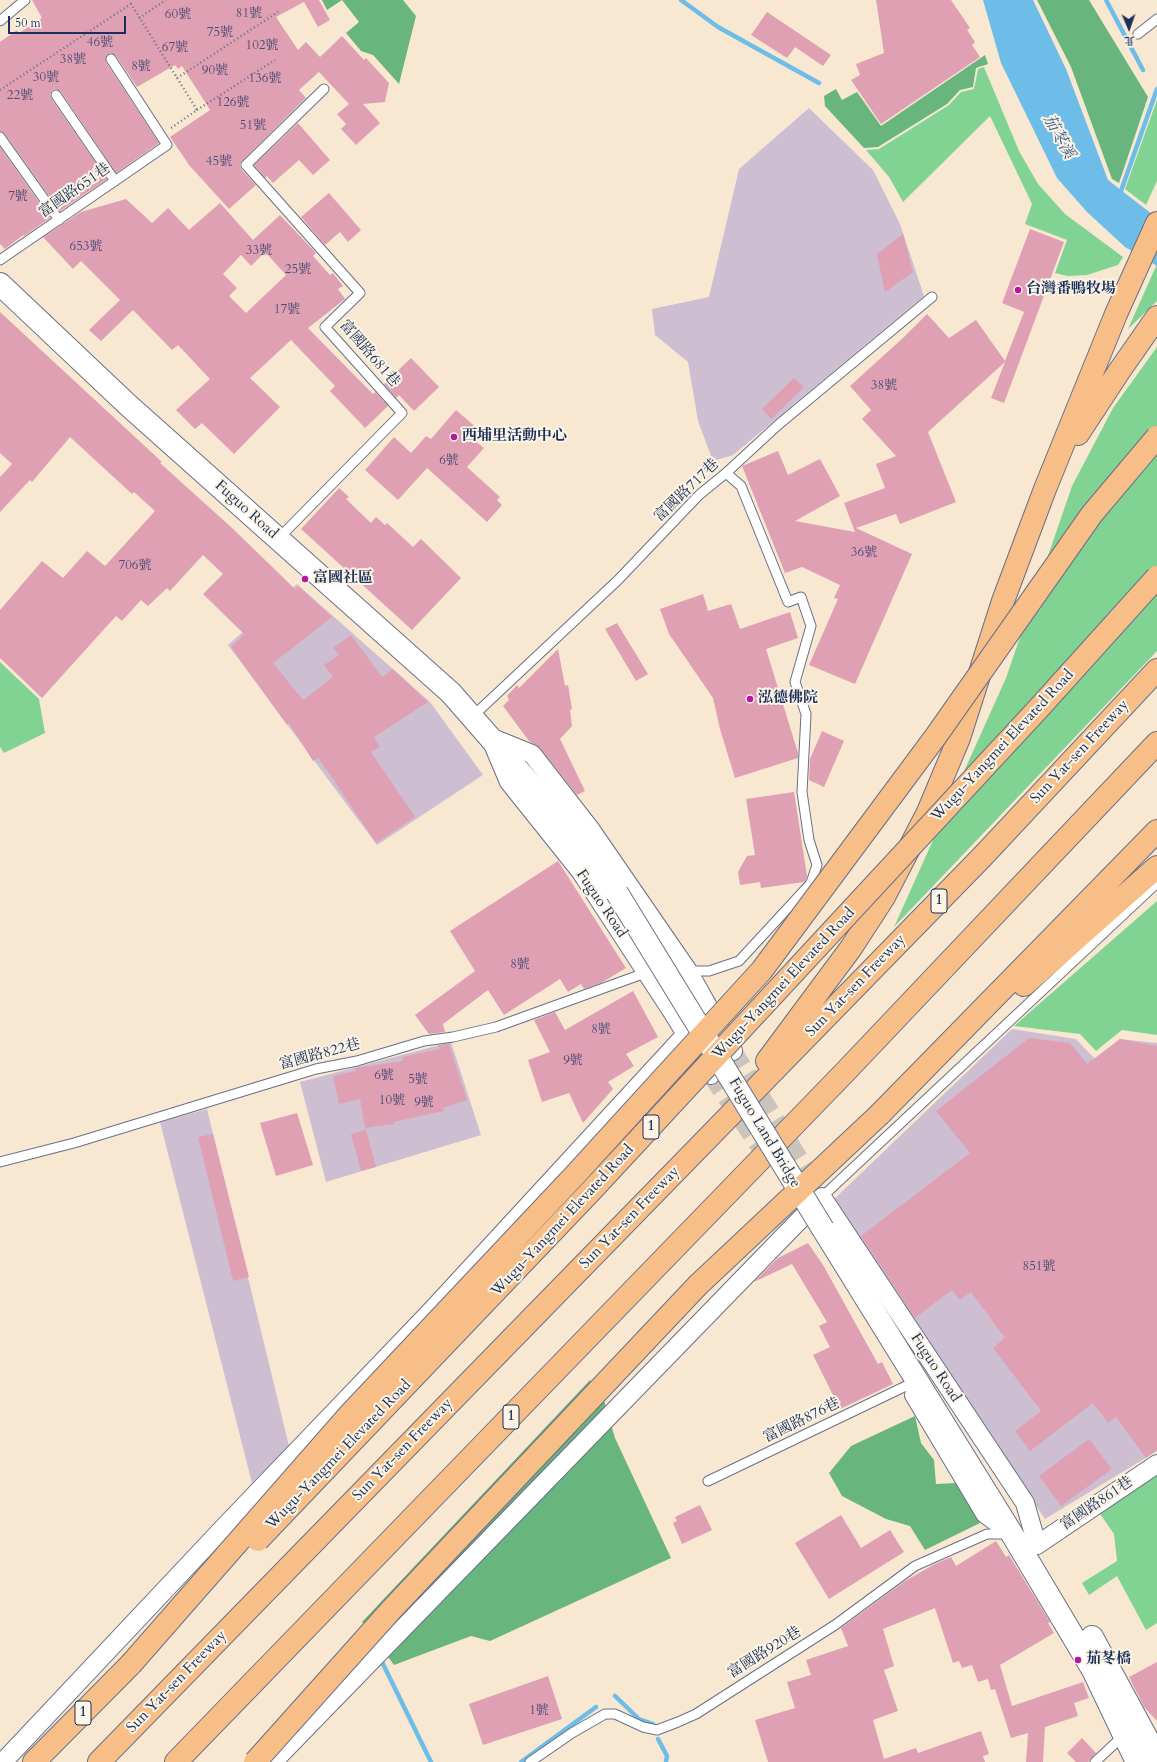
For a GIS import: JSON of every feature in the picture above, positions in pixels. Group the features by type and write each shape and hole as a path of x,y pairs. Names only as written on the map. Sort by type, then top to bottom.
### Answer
{"highway":[{"path":"716,1129 851,948 884,897 928,812 959,738 1003,601 1045,488 1116,314 1157,223"},
{"path":"1045,488 1087,420 1156,318"},
{"path":"131,1664 350,1414 575,1175 762,970 936,736 1092,514 1157,437"},
{"name":"Wugu-Yangmei Elevated Road","path":"34,1762 131,1664 251,1548 591,1191 1022,726 1157,576"},
{"name":"Sun Yat-sen Freeway","path":"99,1762 982,857 1157,670"},
{"name":"1","path":"176,1762 846,1071 1157,743"},
{"path":"846,1071 1157,765"},
{"path":"880,1114 1157,831"},
{"path":"255,1762 392,1609 698,1285 880,1114 1157,867"}],"street":[{"name":"Fuguo Road","path":"0,284 128,405 451,693 572,834 617,893"},
{"name":"Fuguo Road","path":"490,737 532,754 591,830 688,971 733,1051"},
{"name":"Fuguo Road","path":"490,737 509,782 581,872 711,1075"},
{"name":"Fuguo Land Bridge","path":"617,893 823,1229"},
{"path":"3,1762 225,1526 432,1310 686,1034 711,1013"},
{"name":"Fuguo Road","path":"822,1196 1025,1503 1037,1545"},
{"path":"272,1762 822,1196"},
{"name":"Fuguo Road","path":"805,1214 985,1514 1012,1534"},
{"name":"Fuguo Road","path":"823,1229 1012,1534 1093,1670 1140,1745"},
{"name":"Fuguo Road","path":"864,1295 1037,1545 1107,1663 1140,1745"},
{"name":"富國路861巷","path":"1037,1545 1157,1464"},
{"path":"1012,1534 1037,1545"}],"lane":[{"path":"0,22 25,0"},
{"path":"1138,34 1157,19"},
{"name":"富國路651巷","path":"0,260 167,145 111,59"},
{"name":"富國路681巷","path":"278,539 402,414 325,327 360,293 246,165 324,89"},
{"path":"56,95 115,181"},
{"path":"0,137 59,220"},
{"name":"富國路717巷","path":"472,717 618,580 699,495 726,473 778,425 932,298"},
{"name":"富國路822巷","path":"0,1162 89,1138 316,1069 357,1060 424,1041 453,1037 496,1027 646,972 709,971 739,961 811,884 817,865 808,840 802,792 806,714 795,682 811,626 801,597 788,602 741,486 726,473"},
{"path":"822,1196 1157,883"},
{"name":"富國路876巷","path":"708,1481 908,1385"},
{"name":"富國路920巷","path":"530,1762 572,1732 605,1714 615,1714 642,1727 657,1730 696,1714 835,1625 915,1566 988,1534 1012,1534"},
{"path":"1095,1762 1140,1745"}],"path":[{"path":"139,18 166,0"},
{"path":"177,78 278,12"},
{"path":"197,110 275,60"}],"shaded area":[{"path":"809,108 873,170 900,224 924,296 733,455 713,461 698,421 688,362 655,335 652,309 709,297 739,169"},
{"path":"297,584 430,702 483,775 377,845 228,645"},
{"path":"1012,1029 1076,1039 1095,1059 1120,1039 1157,1043 1157,1451 1045,1519 832,1201"},
{"path":"451,1042 481,1135 326,1182 300,1082"},
{"path":"207,1109 289,1446 252,1483 160,1122"}],"green space":[{"path":"322,0 342,0 327,10"},
{"path":"342,0 403,0 416,16 399,84 373,55 361,51 346,33 359,22"},
{"path":"1037,0 1089,0 1148,97 1119,183 1112,179 1071,67"},
{"path":"985,55 988,64 976,68 973,87 960,90 947,104 878,147 864,148 825,106 824,96 836,89 842,100 857,92 881,126"},
{"path":"984,67 1019,151 1038,184 1065,214 1123,257 1118,265 1087,275 1068,276 1055,273 1067,240 1025,224 1032,204 990,116 903,202 889,177 866,150 879,149 949,105 961,92 974,89 978,69"},
{"path":"1157,100 1157,181 1146,205 1125,189"},
{"path":"1157,264 1157,301 1128,329"},
{"path":"1157,347 1157,651 894,927 1006,678 1072,486 1113,408"},
{"path":"0,662 39,699 45,733 4,753 0,747"},
{"path":"1157,901 1157,1035 1122,1030 1096,1051 1080,1034 1014,1026"},
{"path":"590,1380 603,1397 615,1438 671,1558 490,1641 471,1636 394,1665 362,1622"},
{"path":"915,1416 921,1443 934,1460 936,1484 956,1483 980,1523 925,1550 910,1526 886,1519 842,1496 829,1473 851,1446"},
{"path":"1157,1469 1157,1623 1146,1630 1117,1576 1089,1595 1082,1583 1117,1561 1114,1534 1098,1511"}],"water":[{"name":"茄苳溪","path":"983,0 1033,0 1066,69 1108,180 1157,218 1157,266 1125,247 1087,212 1057,178 1001,63"}],"building":[{"path":"32,0 319,0 330,20 318,27 304,2 276,17 298,50 306,42 320,57 342,36 364,60 366,58 389,83 385,102 363,104 380,123 356,145 341,129 346,124 337,114 349,104 319,72 299,90 306,98 240,164 241,169 256,185 229,209 189,165 170,137 210,110 182,66 178,69 175,65 137,87 116,56 110,53 106,57 106,62 159,143 116,173 61,92 56,89 52,90 50,95 51,98 107,179 60,211 5,134 0,131 0,42 17,30 19,33 42,18"},
{"path":"876,0 951,0 970,28 967,30 975,42 972,45 980,57 881,124 851,80 860,75 856,64 884,53"},
{"path":"767,12 831,55 823,66 795,47 787,58 751,35"},
{"path":"298,123 330,160 313,175 299,160 273,183 267,176 265,178 254,165"},
{"path":"0,147 50,218 24,236 23,235 5,249 0,244"},
{"path":"329,193 361,230 348,242 340,232 325,245 301,217"},
{"path":"126,199 152,223 168,208 189,230 220,203 253,240 280,215 316,253 313,256 330,275 333,273 343,286 338,289 345,299 308,328 373,394 375,392 388,406 365,428 330,391 335,386 291,340 250,378 280,407 234,454 202,423 195,429 176,410 210,379 178,345 172,350 133,310 101,341 89,330 120,300 81,261 73,269 43,237 81,212","holes":["265,252 286,275 246,313 229,296 237,288 223,274 241,255 251,266"]},
{"path":"1030,229 1064,242 1004,403 991,398 1005,362 928,432 956,502 900,524 896,514 856,528 912,554 855,684 809,665 838,599 834,598 840,585 802,567 785,573 742,466 778,451 788,475 820,459 840,496 795,521 855,532 844,503 885,488 876,464 896,456 862,419 871,410 850,386 927,314 949,338 976,320 1005,361 1024,312 1002,303"},
{"path":"903,234 913,272 885,292 877,254"},
{"path":"0,312 162,462 160,463 231,527 295,589 298,586 332,617 273,663 303,700 333,677 324,665 339,655 333,648 351,635 382,677 393,669 428,702 374,737 380,747 371,752 415,817 376,843 318,758 313,761 289,723 287,725 231,647 244,634 203,594 223,574 203,555 170,591 167,588 148,606 141,600 122,621 116,616 42,698 0,658 0,610 42,561 63,578 87,551 105,566 155,511 134,492 132,494 70,437 32,482 30,480 0,512 0,477 12,464 0,453"},
{"path":"411,358 439,387 414,411 399,395 396,398 384,384"},
{"path":"794,378 804,387 771,419 762,409"},
{"path":"456,410 479,430 471,438 484,448 467,467 500,497 497,500 502,505 487,522 427,468 398,500 365,470 394,437 411,453 426,436 431,439"},
{"path":"339,488 349,497 346,499 371,523 376,517 385,525 387,523 413,547 421,539 461,578 412,630 301,529"},
{"path":"703,594 708,611 731,604 740,629 790,612 798,638 766,649 798,753 798,758 735,778 720,729 713,698 669,634 660,609"},
{"path":"617,623 648,674 636,681 605,629"},
{"path":"558,649 565,686 568,685 572,709 570,710 572,726 560,739 585,791 577,795 540,748 529,741 503,706 509,700 507,696 517,685 519,688"},
{"path":"822,731 844,741 824,787 809,780 810,759"},
{"path":"794,792 807,876 806,880 804,882 761,888 760,882 740,885 738,872 747,856 755,855 746,799"},
{"path":"558,861 626,968 601,983 584,989 581,984 568,992 560,979 504,1015 488,990 443,1024 445,1032 429,1034 415,1015 475,971 450,931"},
{"path":"633,991 658,1037 626,1054 634,1066 608,1082 613,1089 583,1123 569,1093 542,1102 528,1060 550,1052 534,1020 555,1012 565,1030"},
{"path":"1029,1038 1070,1043 1087,1064 1120,1039 1157,1046 1157,1450 1146,1458 1116,1417 1108,1423 1093,1403 1030,1451 1015,1431 1041,1411 993,1348 1005,1338 971,1292 960,1300 952,1290 915,1318 861,1236 970,1153 936,1111"},
{"path":"449,1044 467,1100 443,1108 444,1111 393,1122 394,1124 365,1128 360,1099 339,1104 333,1076 356,1071 355,1068 403,1061 402,1057 440,1049 438,1045"},
{"path":"297,1113 313,1165 276,1176 260,1123"},
{"path":"366,1130 376,1167 361,1171 351,1134"},
{"path":"213,1134 249,1277 233,1281 198,1137"},
{"path":"808,1243 823,1265 878,1364 882,1362 893,1384 840,1409 813,1355 830,1347 819,1326 827,1322 792,1264 754,1282 778,1258"},
{"path":"1089,1439 1112,1469 1061,1506 1039,1476"},
{"path":"700,1505 712,1530 682,1544 673,1523 677,1521 675,1517"},
{"path":"841,1515 861,1548 890,1530 904,1552 829,1599 795,1543"},
{"path":"996,1541 1006,1557 1009,1555 1050,1622 1048,1623 1054,1633 1000,1665 1012,1706 1083,1682 1089,1698 1074,1703 1078,1716 1045,1727 1043,1762 1026,1762 1028,1733 1011,1738 995,1689 991,1690 988,1679 978,1682 972,1665 962,1668 959,1661 953,1663 935,1608 883,1629 894,1666 884,1670 898,1711 873,1720 884,1759 916,1748 918,1753 981,1731 989,1754 983,1756 985,1762 768,1762 755,1720 795,1708 787,1682 811,1675 806,1660 848,1646 841,1628 905,1581 933,1565 951,1557 956,1566"},
{"path":"1157,1662 1157,1721 1144,1707 1129,1677"},
{"path":"548,1676 562,1719 483,1745 469,1704"},
{"path":"1082,1738 1096,1753 1088,1762 1076,1762 1067,1753"}],"waterway":[{"path":"681,0 718,27 819,83"},
{"path":"1106,0 1143,70"},
{"path":"1121,191 1157,89"},
{"path":"382,1662 431,1762"},
{"path":"615,1696 639,1719 653,1724"},
{"path":"521,1762 596,1707"},
{"path":"658,1739 667,1756 666,1762"}],"tunnel":[{"path":"733,1051 818,1189"},
{"path":"711,1075 772,1165"}],"place":[{"name":"台灣番鴨牧場","path":"1018,290"},
{"name":"西埔里活動中心","path":"454,437"},
{"name":"富國社區","path":"305,579"},
{"name":"泓德佛院","path":"750,699"},
{"name":"茄苳橋","path":"1078,1660"}]}
